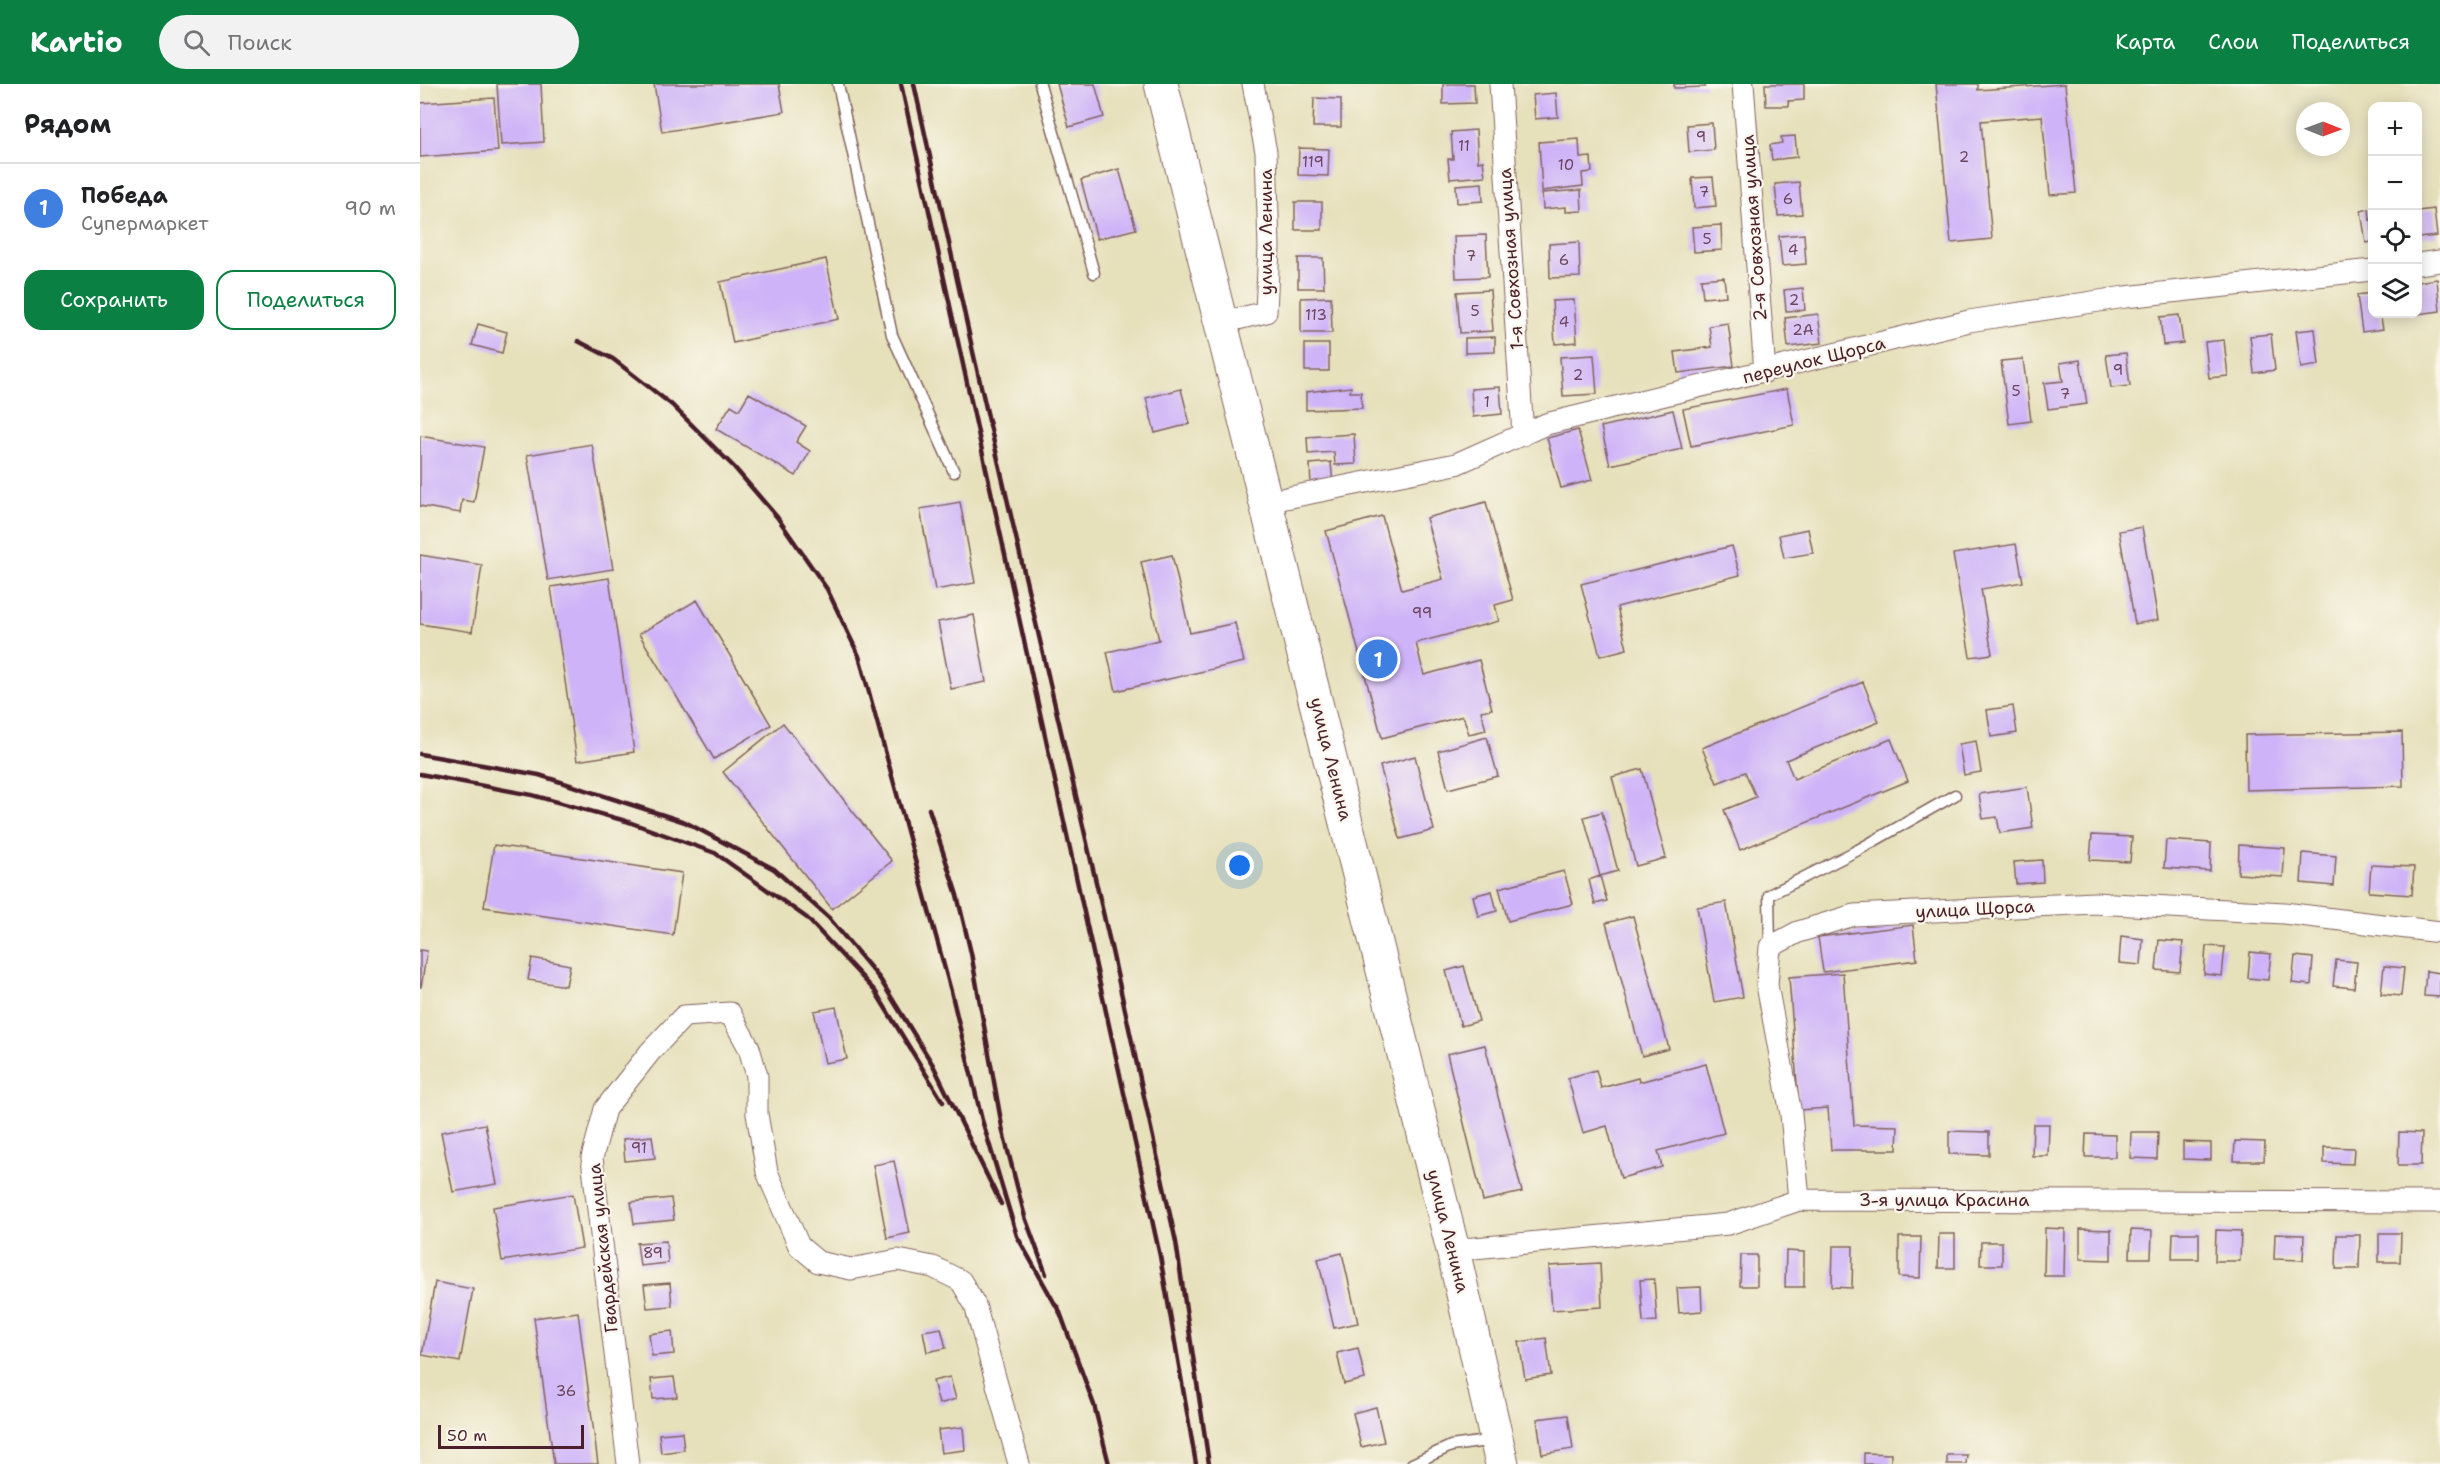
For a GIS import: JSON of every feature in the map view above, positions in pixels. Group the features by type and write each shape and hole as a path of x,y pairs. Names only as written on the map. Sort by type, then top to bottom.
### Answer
{"main road":[{"path":"1161,84 1221,323"},
{"name":"улица Ленина","path":"1221,323 1453,1250 1499,1452"}],"street":[{"name":"улица Ленина","path":"1221,323 1266,312 1269,247 1266,152 1253,84"},
{"name":"1-я Совхозная улица","path":"1500,84 1523,435"},
{"name":"2-я Совхозная улица","path":"1743,84 1765,372"},
{"path":"2422,263 2440,261"},
{"name":"переулок Щорса","path":"1266,502 1456,464 1546,424 1969,321 2125,297 2368,271"},
{"name":"улица Щорса","path":"1770,947 1798,932 1854,915 2094,903 2284,913 2440,932"},
{"path":"1770,947 1767,985 1791,1114 1800,1200"},
{"name":"Гвардейская улица","path":"628,1464 592,1158 605,1109 650,1052 684,1016 730,1013 749,1048 757,1076 757,1114 767,1172 799,1246 818,1262 851,1269 898,1260 933,1267 961,1281 975,1305 1020,1464"},
{"name":"3-я улица Красина","path":"1453,1250 1728,1224 1800,1200 2440,1202"}],"lane":[{"path":"838,84 892,335 954,472"},
{"path":"1040,84 1094,273"},
{"path":"1770,947 1769,895 1858,850 1955,795"},
{"path":"1412,1464 1451,1446 1499,1452"}],"building":[{"path":"497,84 541,84 544,142 501,145"},
{"path":"654,84 779,84 784,112 662,132"},
{"path":"1057,84 1095,84 1104,117 1069,127"},
{"path":"1443,84 1474,84 1475,103 1443,104"},
{"path":"1674,84 1705,84 1705,87 1674,88"},
{"path":"1765,84 1804,84 1804,100 1788,101 1789,106 1766,106"},
{"path":"1936,84 1978,84 1978,90 2065,84 2076,193 2050,195 2042,116 1981,121 1992,239 1951,243"},
{"path":"1556,93 1558,117 1535,119 1533,95"},
{"path":"494,98 498,151 420,157 420,103"},
{"path":"1314,98 1341,99 1341,127 1313,127"},
{"path":"1712,123 1714,150 1689,152 1687,125"},
{"path":"1476,130 1478,162 1483,161 1485,176 1450,179 1448,159 1453,159 1451,132"},
{"path":"1795,136 1797,157 1772,160 1770,145 1782,143 1781,137"},
{"path":"1579,139 1580,158 1591,157 1592,172 1582,173 1583,186 1542,191 1539,142"},
{"path":"1299,148 1329,149 1328,176 1298,175"},
{"path":"1119,169 1136,229 1097,239 1081,180"},
{"path":"1713,177 1716,206 1694,208 1692,178"},
{"path":"1799,182 1802,214 1778,216 1775,184"},
{"path":"1482,183 1483,201 1457,203 1456,185"},
{"path":"1581,190 1582,211 1566,212 1566,207 1543,209 1542,193"},
{"path":"1295,202 1322,202 1322,230 1295,230"},
{"path":"2368,209 2368,243 2366,243 2361,211"},
{"path":"2434,209 2437,236 2422,238 2422,210"},
{"path":"1721,225 1722,250 1694,252 1692,227"},
{"path":"1804,234 1806,264 1782,266 1779,236"},
{"path":"1486,235 1488,277 1456,278 1454,236"},
{"path":"1579,242 1580,277 1550,278 1549,244"},
{"path":"1298,258 1323,258 1324,288 1298,288"},
{"path":"826,259 839,319 733,343 720,282"},
{"path":"1724,277 1726,296 1703,298 1701,279"},
{"path":"2437,279 2440,311 2422,313 2422,281"},
{"path":"1803,288 1805,310 1786,311 1784,290"},
{"path":"1490,290 1493,331 1460,333 1457,292"},
{"path":"2368,294 2368,318 2381,318 2383,329 2362,332 2357,295"},
{"path":"1331,297 1332,333 1301,333 1301,298"},
{"path":"1574,300 1577,342 1555,344 1552,301"},
{"path":"1818,314 1822,343 1788,347 1785,318"},
{"path":"2179,315 2183,343 2163,345 2160,317"},
{"path":"1728,323 1734,366 1678,373 1675,352 1712,347 1709,326"},
{"path":"478,324 507,332 502,353 472,345"},
{"path":"2315,329 2319,365 2301,368 2296,331"},
{"path":"2271,334 2275,370 2254,373 2250,336"},
{"path":"1495,337 1495,352 1465,353 1465,338"},
{"path":"2224,340 2228,376 2209,378 2205,342"},
{"path":"1305,344 1329,344 1329,371 1305,371"},
{"path":"2126,353 2130,386 2111,388 2106,355"},
{"path":"1594,355 1597,394 1563,396 1560,357"},
{"path":"2023,359 2031,421 2009,424 2001,361"},
{"path":"2080,360 2087,404 2048,409 2044,383 2063,381 2060,363"},
{"path":"1351,387 1350,392 1361,392 1362,408 1306,410 1306,392"},
{"path":"1500,387 1502,414 1473,417 1471,389"},
{"path":"1181,389 1190,424 1155,433 1146,398"},
{"path":"1787,389 1794,425 1691,446 1683,409"},
{"path":"749,393 806,426 796,442 810,451 796,476 716,429 731,405 739,410"},
{"path":"1673,410 1682,449 1610,465 1601,427"},
{"path":"1578,430 1592,480 1561,488 1547,438"},
{"path":"1354,434 1356,464 1335,465 1334,452 1308,454 1307,437"},
{"path":"420,436 484,447 474,502 462,500 460,513 420,506"},
{"path":"592,444 613,569 548,580 527,455"},
{"path":"1331,462 1333,485 1311,486 1310,464"},
{"path":"960,502 975,583 935,590 920,509"},
{"path":"1486,502 1513,600 1495,605 1499,621 1416,643 1424,675 1479,660 1492,709 1481,711 1486,730 1469,734 1463,716 1382,738 1326,531 1382,516 1402,590 1443,579 1426,518"},
{"path":"2142,527 2158,620 2135,624 2119,531"},
{"path":"1808,529 1813,553 1784,558 1779,535"},
{"path":"2016,544 2023,582 1981,589 1992,654 1970,657 1953,554"},
{"path":"1732,546 1740,575 1617,607 1627,649 1600,656 1581,584"},
{"path":"420,555 482,565 472,632 420,624"},
{"path":"1172,555 1190,633 1235,623 1244,662 1116,691 1107,652 1159,640 1141,562"},
{"path":"609,578 634,752 577,761 551,587"},
{"path":"697,600 771,725 714,759 639,634"},
{"path":"974,615 986,682 951,689 938,622"},
{"path":"1863,682 1879,722 1786,760 1794,779 1891,739 1908,781 1740,850 1724,810 1756,797 1745,772 1717,783 1702,748"},
{"path":"2013,706 2017,733 1991,737 1987,710"},
{"path":"783,723 892,861 832,909 723,772"},
{"path":"2402,732 2403,786 2246,790 2245,735"},
{"path":"1487,737 1498,776 1448,789 1438,751"},
{"path":"1976,741 1981,772 1964,775 1959,744"},
{"path":"1415,756 1434,830 1400,839 1380,766"},
{"path":"1642,769 1666,858 1636,866 1612,777"},
{"path":"2027,787 2033,828 2000,833 1997,817 1983,819 1979,794"},
{"path":"1602,812 1618,871 1600,876 1584,817"},
{"path":"2092,835 2132,837 2130,862 2090,860"},
{"path":"2166,840 2211,843 2210,871 2164,868"},
{"path":"494,845 682,873 673,935 484,907"},
{"path":"2239,845 2285,848 2283,877 2238,874"},
{"path":"2303,853 2336,856 2334,886 2301,883"},
{"path":"2042,860 2043,882 2016,884 2014,862"},
{"path":"2371,865 2414,867 2412,895 2369,892"},
{"path":"1564,871 1573,904 1508,921 1499,888"},
{"path":"1600,876 1607,901 1595,904 1589,880"},
{"path":"1492,891 1497,911 1478,916 1473,896"},
{"path":"1726,902 1743,997 1714,1002 1697,907"},
{"path":"1633,916 1669,1049 1642,1056 1606,923"},
{"path":"1913,925 1917,960 1823,972 1818,937"},
{"path":"2121,936 2143,939 2141,965 2119,963"},
{"path":"2159,940 2183,942 2180,972 2156,970"},
{"path":"2206,946 2225,947 2222,976 2204,974"},
{"path":"420,950 427,951 421,987 420,987"},
{"path":"2250,952 2271,954 2268,980 2248,978"},
{"path":"2295,956 2313,958 2311,985 2292,983"},
{"path":"532,958 570,965 566,986 528,980"},
{"path":"2336,960 2357,962 2354,988 2333,986"},
{"path":"1464,966 1479,1021 1461,1026 1446,971"},
{"path":"2384,966 2404,968 2401,996 2381,994"},
{"path":"2426,971 2440,973 2440,997 2424,996"},
{"path":"1843,973 1854,1125 1898,1126 1897,1150 1831,1150 1828,1108 1799,1110 1789,977"},
{"path":"836,1007 847,1059 825,1063 814,1011"},
{"path":"1485,1045 1522,1192 1483,1201 1447,1054"},
{"path":"1706,1064 1724,1133 1658,1151 1662,1167 1621,1178 1607,1126 1583,1133 1568,1078 1596,1070 1601,1088 1638,1078 1639,1082"},
{"path":"485,1124 497,1184 453,1192 441,1132"},
{"path":"2033,1124 2049,1124 2048,1156 2032,1156"},
{"path":"1949,1131 1989,1132 1989,1155 1949,1154"},
{"path":"2131,1132 2158,1132 2157,1159 2130,1158"},
{"path":"2399,1132 2422,1133 2421,1165 2398,1165"},
{"path":"2086,1134 2115,1135 2115,1157 2085,1157"},
{"path":"652,1136 655,1158 625,1161 623,1139"},
{"path":"2235,1141 2265,1142 2264,1161 2234,1161"},
{"path":"2183,1142 2211,1143 2211,1160 2183,1159"},
{"path":"2324,1147 2354,1148 2353,1164 2324,1163"},
{"path":"894,1161 910,1233 887,1238 873,1165"},
{"path":"573,1194 582,1248 502,1261 493,1207"},
{"path":"671,1198 674,1220 634,1224 631,1202"},
{"path":"2045,1228 2065,1229 2064,1276 2044,1276"},
{"path":"2080,1229 2111,1230 2111,1260 2080,1259"},
{"path":"2131,1230 2152,1231 2151,1258 2130,1258"},
{"path":"2216,1230 2241,1231 2240,1261 2215,1261"},
{"path":"2173,1233 2199,1233 2199,1259 2172,1259"},
{"path":"2379,1233 2401,1233 2400,1262 2379,1262"},
{"path":"1939,1234 1955,1234 1955,1268 1938,1268"},
{"path":"2275,1234 2304,1235 2303,1260 2274,1259"},
{"path":"2337,1235 2360,1235 2359,1269 2336,1269"},
{"path":"1899,1237 1921,1237 1920,1278 1899,1277"},
{"path":"666,1241 668,1263 640,1266 637,1243"},
{"path":"1981,1242 2002,1242 2002,1265 1980,1265"},
{"path":"1833,1246 1853,1246 1852,1288 1832,1287"},
{"path":"1786,1251 1804,1252 1804,1287 1785,1287"},
{"path":"1342,1253 1358,1323 1334,1328 1318,1259"},
{"path":"1741,1255 1757,1255 1757,1286 1740,1286"},
{"path":"1600,1263 1602,1307 1552,1310 1549,1266"},
{"path":"1654,1279 1657,1321 1643,1322 1640,1280"},
{"path":"435,1282 473,1289 460,1362 422,1355"},
{"path":"670,1283 672,1306 647,1308 644,1285"},
{"path":"1701,1287 1702,1311 1679,1313 1677,1288"},
{"path":"578,1312 598,1464 554,1464 534,1318"},
{"path":"941,1328 946,1348 927,1352 923,1331"},
{"path":"672,1331 674,1354 652,1356 649,1334"},
{"path":"1546,1338 1551,1375 1525,1379 1519,1342"},
{"path":"1358,1348 1365,1379 1344,1384 1337,1353"},
{"path":"674,1377 677,1397 653,1399 651,1379"},
{"path":"950,1377 956,1399 939,1404 933,1381"},
{"path":"1376,1407 1384,1442 1361,1447 1353,1413"},
{"path":"1568,1415 1573,1449 1542,1454 1537,1419"},
{"path":"963,1427 965,1450 941,1453 938,1430"},
{"path":"682,1432 684,1450 661,1453 659,1434"},
{"path":"1864,1453 1891,1454 1891,1464 1864,1464"},
{"path":"1947,1455 1967,1455 1966,1464 1947,1464"}],"railway":[{"path":"901,84 1160,1256 1196,1464"},
{"path":"914,84 1176,1242 1209,1464"},
{"path":"578,341 613,359 672,405 734,467 777,517 827,589 859,656 951,991 982,1120 1017,1236 1060,1313"},
{"path":"420,754 539,775 685,822 774,869 829,918 880,979 933,1065 1001,1204"},
{"path":"420,774 532,795 626,821 715,853 807,918 875,991 943,1102"},
{"path":"929,809 957,895 971,953 1003,1132 1025,1217 1046,1274"},
{"path":"1058,1307 1094,1405 1109,1464"}],"place":[{"name":"Победа","path":"1378,659"}]}
